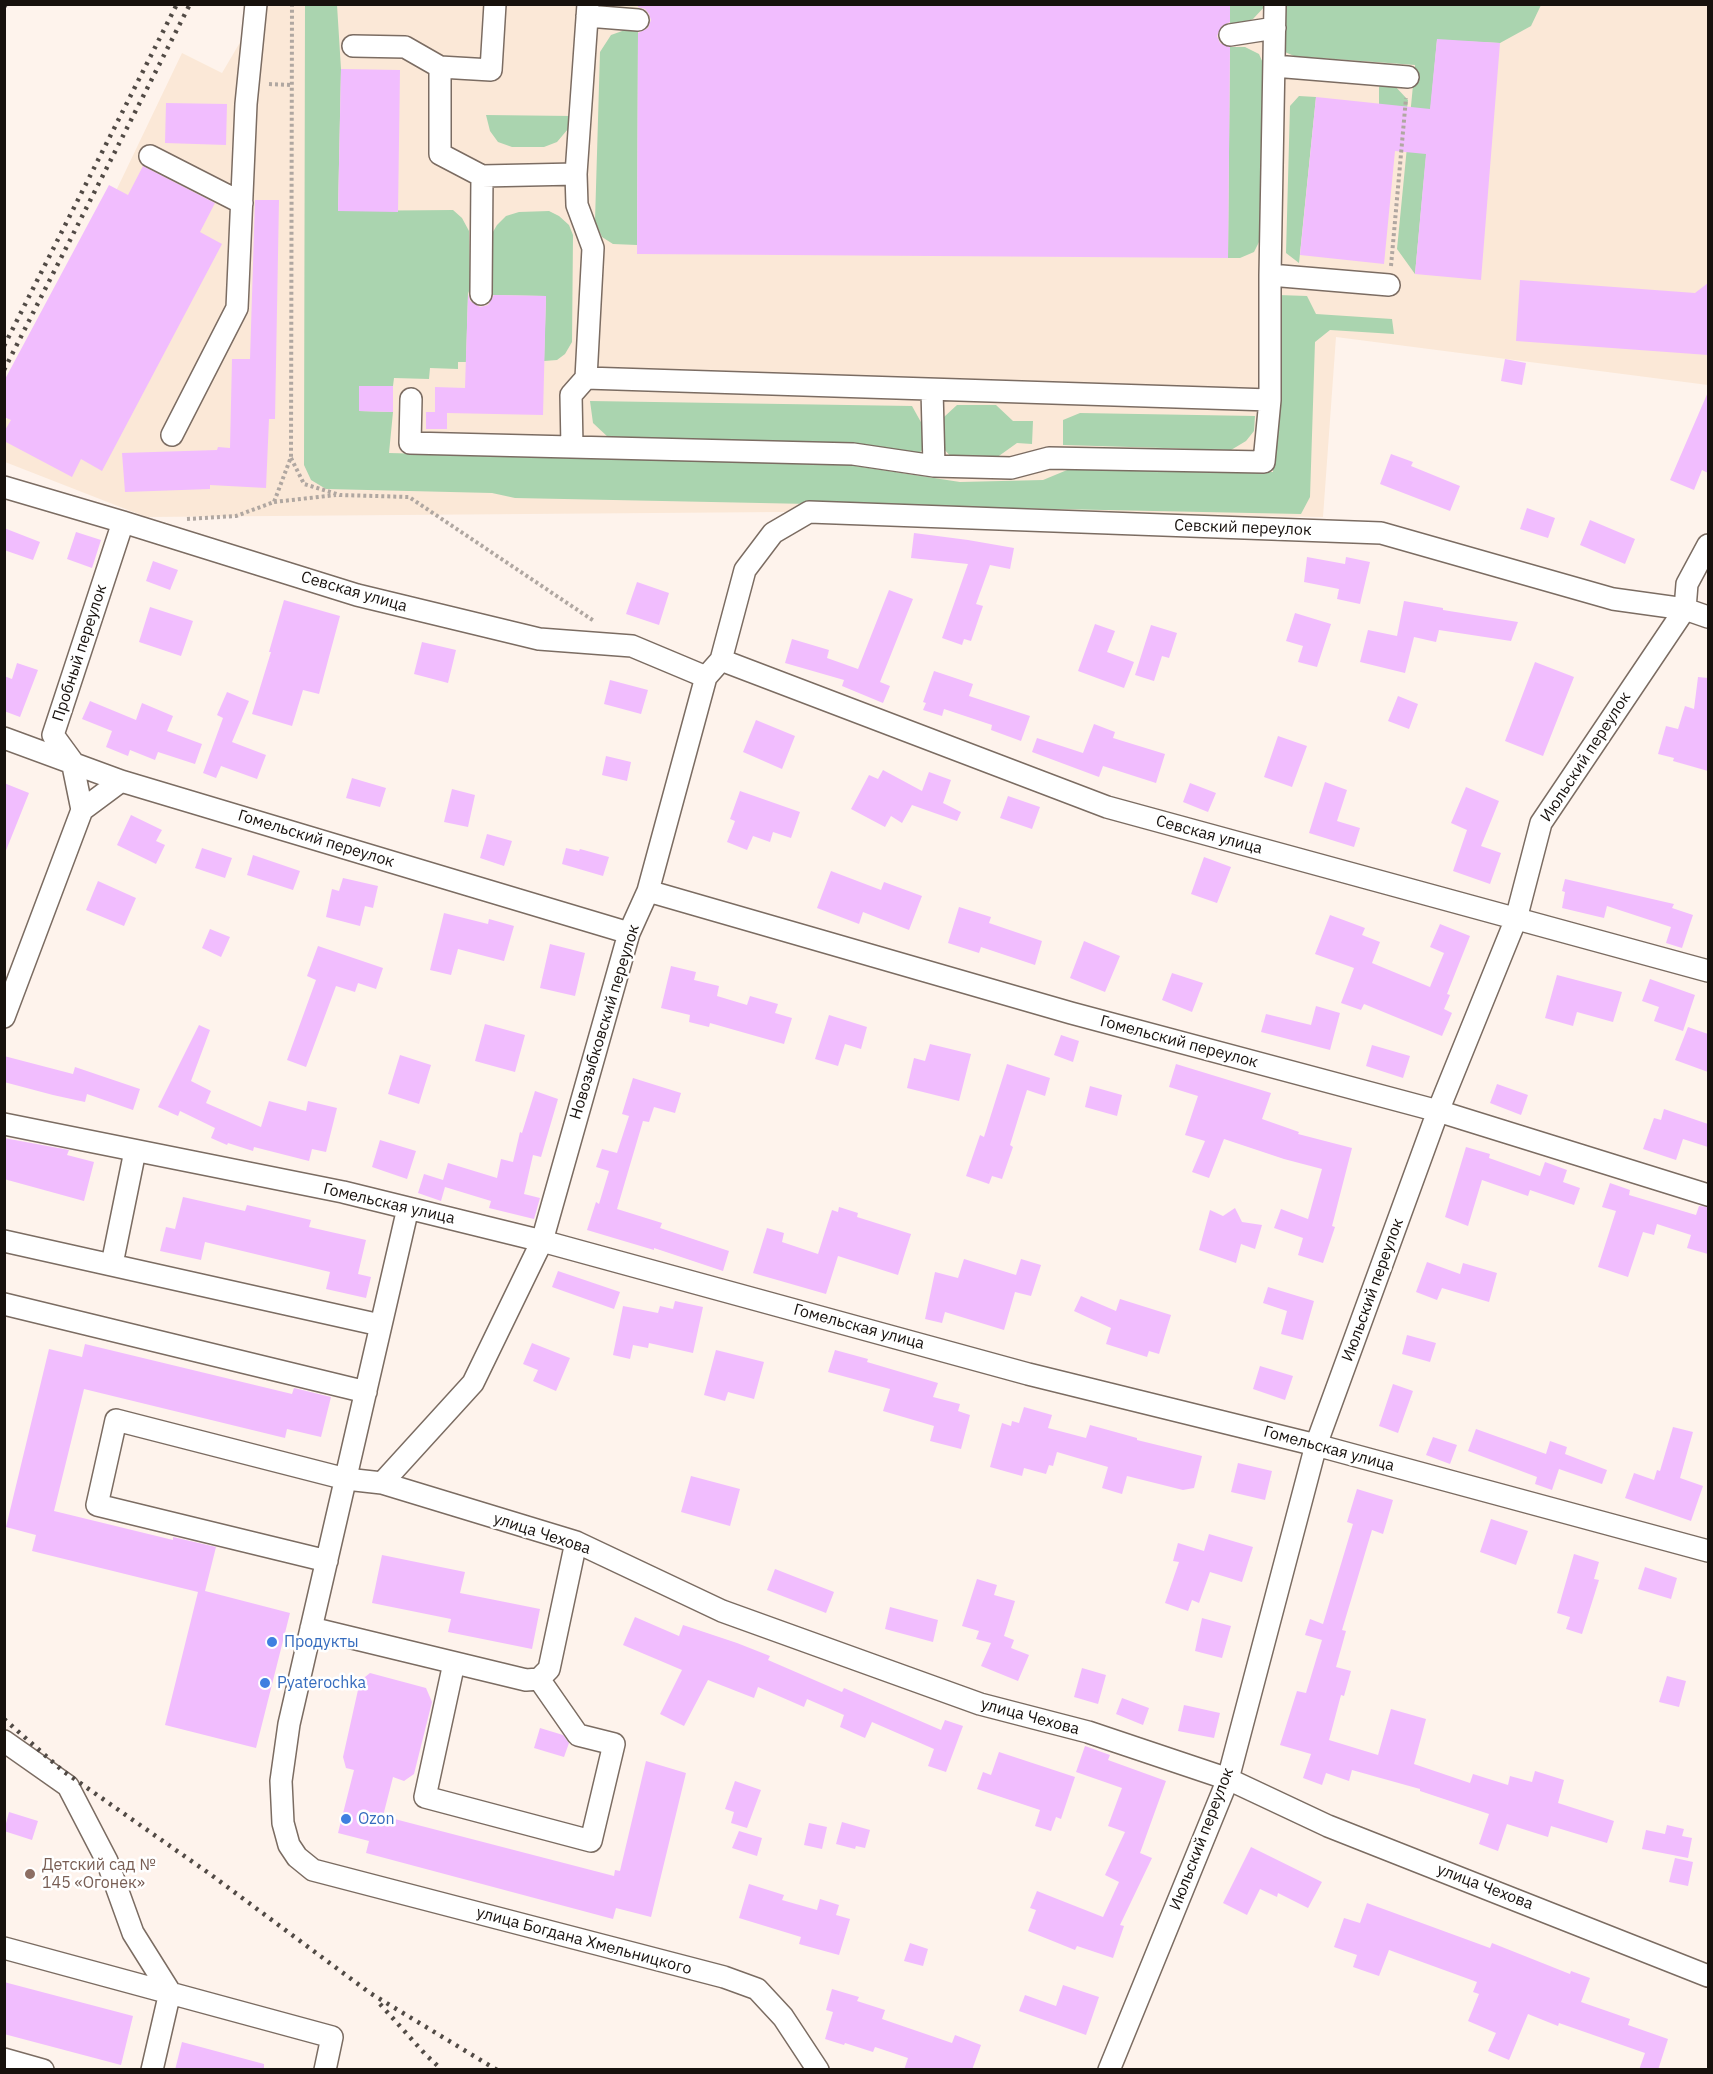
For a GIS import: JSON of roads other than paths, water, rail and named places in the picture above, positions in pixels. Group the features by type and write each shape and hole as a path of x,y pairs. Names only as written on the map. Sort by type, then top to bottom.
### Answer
{"street":[{"path":"172,435 237,309 246,104 255,4"},
{"path":"352,46 405,47 440,67 491,70 495,4"},
{"path":"411,399 410,443 853,454 934,466 1011,468 1049,458 1264,462 1270,400 1275,4"},
{"path":"572,447 571,395 586,378 593,248 577,205 576,174 588,10 638,20"},
{"path":"1230,35 1275,28"},
{"path":"1274,66 1408,77"},
{"path":"440,67 440,154 482,176 576,174"},
{"path":"150,156 242,202"},
{"path":"481,294 482,176"},
{"path":"1270,275 1389,285"},
{"path":"586,378 1270,400"},
{"path":"932,390 934,466"},
{"name":"Севская улица","path":"4,487 357,595 539,639 632,646 706,677"},
{"name":"Севский переулок","path":"773,533 809,512 1382,533 1613,598 1684,609 1708,616"},
{"name":"Пробный переулок","path":"82,810 72,761 53,735 123,522"},
{"name":"Новозыбковский переулок","path":"382,1484 473,1383 542,1241 629,933 648,891 706,677 721,660 745,570 773,533"},
{"name":"Июльский переулок","path":"1110,2070 1228,1779 1316,1444 1438,1111 1516,919 1541,823 1684,609 1687,584 1708,545"},
{"name":"Севская улица","path":"721,660 1107,807 1708,971"},
{"name":"Гомельский переулок","path":"4,738 122,781 629,933"},
{"path":"4,1017 82,810 122,781"},
{"name":"Гомельский переулок","path":"648,891 1071,1013 1438,1111 1708,1194"},
{"name":"Гомельская улица","path":"4,1124 343,1192 542,1241 1017,1371 1316,1444 1708,1551"},
{"path":"112,1264 135,1151"},
{"path":"408,1208 311,1628 526,1680 539,1679 549,1669 576,1542"},
{"path":"4,1240 380,1325"},
{"path":"4,1304 366,1392"},
{"name":"улица Чехова","path":"327,1561 97,1505 116,1420 346,1479 382,1484 576,1542 722,1611 980,1704 1088,1732 1228,1779 1328,1826 1708,1976"},
{"name":"улица Богдана Хмельницкого","path":"311,1628 289,1724 281,1781 283,1822 289,1845 297,1857 313,1870 724,1977 757,1989 783,2017 818,2070"},
{"path":"454,1663 425,1797 591,1841 614,1744 578,1735 539,1679"},
{"path":"4,1741 68,1786 107,1861 133,1933 170,1992 152,2070"},
{"path":"4,1948 332,2037 324,2070"},
{"path":"4,2059 44,2070"}],"railway":[{"path":"4,346 177,4"},
{"path":"4,370 190,4"},
{"path":"4,1719 63,1771 210,1874 370,1993 497,2070"},
{"path":"380,2004 442,2070"}],"place":[{"name":"Продукты","path":"272,1642"},
{"name":"Pyaterochka","path":"265,1683"},
{"name":"Ozon","path":"346,1819"},
{"name":"Детский сад № 145 «Огонек»","path":"30,1874"}]}
